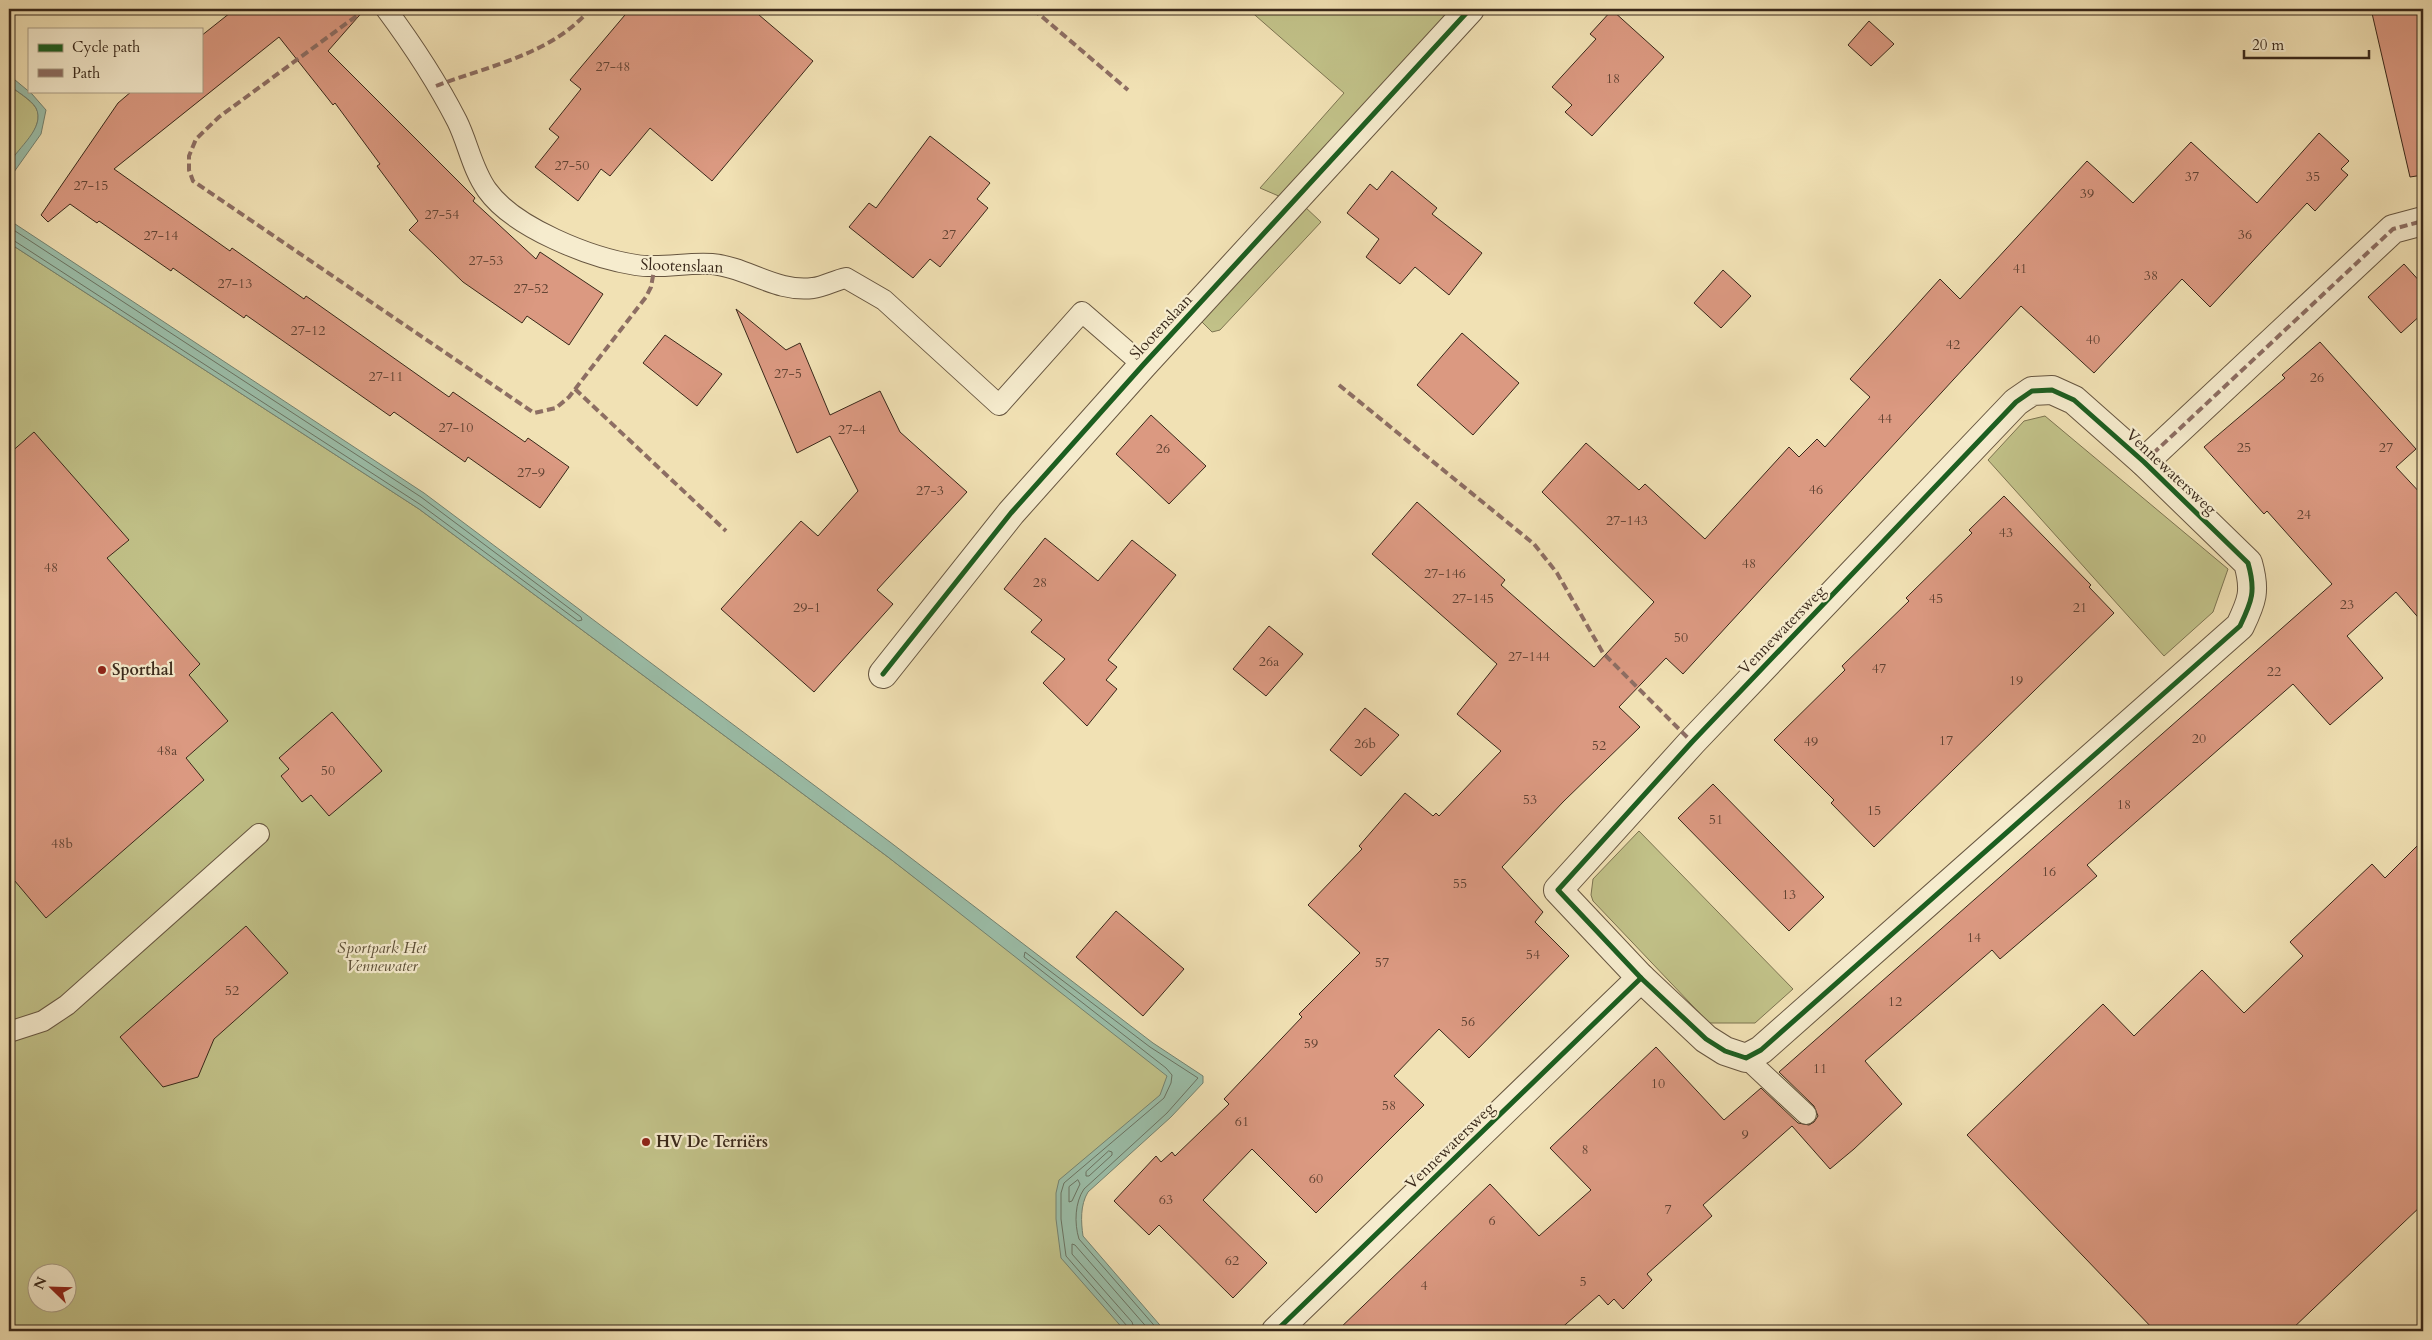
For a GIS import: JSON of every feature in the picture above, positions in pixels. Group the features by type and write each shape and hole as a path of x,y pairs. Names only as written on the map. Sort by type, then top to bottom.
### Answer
{"street":[{"name":"Slootenslaan","path":"883,674 1011,513 1143,364 1470,9"},
{"name":"Vennewatersweg","path":"2144,462 2393,229 2423,221"},
{"name":"Vennewatersweg","path":"2052,390 2074,400 2144,462 2248,563 2253,580 2252,601 2240,626 1761,1050 1746,1058 1725,1050 1706,1039 1641,978 1558,890 1692,742 2016,402 2032,391 2052,390"},
{"name":"Vennewatersweg","path":"1276,1331 1641,978"}],"lane":[{"name":"Slootenslaan","path":"386,9 458,122 471,160 487,190 507,212 544,233 595,256 638,265 729,266 781,287 814,288 846,278 884,300 999,405 1082,312 1143,364"},
{"path":"9,1032 43,1021 67,1005 259,834"},
{"path":"1746,1058 1806,1114"}],"green space":[{"path":"1248,9 1455,9 1281,197 1260,188 1344,93"},
{"path":"9,85 36,108 38,115 30,138 9,165"},
{"path":"1304,206 1321,222 1220,330 1212,332 1201,321"},
{"name":"Sportpark Het Vennewater","path":"9,243 419,509 888,857 976,925 1187,1078 1087,1175 1070,1227 1152,1331 9,1331"},
{"path":"2045,416 2228,569 2213,612 2164,656 1988,460 2024,421"},
{"path":"1639,831 1793,989 1755,1023 1709,1023 1593,901 1591,895 1593,879"}],"water":[{"path":"9,75 32,94 46,110 41,134 9,179 10,163 34,130 38,115 36,108 31,102 9,85"},
{"path":"9,220 424,493 890,842 1153,1043 1203,1076 1203,1083 1171,1117 1088,1192 1082,1208 1083,1236 1165,1331 1125,1331 1061,1258 1056,1219 1056,1193 1059,1180 1160,1095 1167,1076 888,857 419,509 9,243"}],"building":[{"path":"235,9 365,9 328,51 475,198 473,201 536,259 540,252 603,294 569,345 527,316 522,323 463,282 409,230 418,221 377,166 380,164 335,103 333,105 279,37 114,169 230,251 232,248 304,299 306,296 449,397 453,392 525,442 528,438 569,467 540,508 468,457 465,462 394,412 390,416 246,315 244,318 173,268 171,271 99,221 97,223 70,204 48,222 41,215 118,103 131,92 202,92 202,35"},
{"path":"630,9 752,9 813,61 712,181 650,128 610,176 601,169 578,201 535,167 559,137 549,129 581,89 570,80"},
{"path":"2371,9 2423,9 2423,175 2410,177"},
{"path":"1612,10 1664,57 1592,136 1565,112 1572,105 1552,87 1596,39 1590,34"},
{"path":"1869,21 1894,44 1871,66 1848,45"},
{"path":"2319,133 2349,161 2341,169 2348,175 2315,211 2307,203 2210,307 2182,279 2094,373 2021,306 1683,674 1666,658 1619,707 1640,727 1563,802 1502,867 1543,912 1535,922 1569,956 1469,1058 1439,1029 1394,1076 1424,1105 1316,1213 1252,1149 1203,1200 1267,1263 1233,1298 1159,1225 1149,1235 1114,1201 1156,1156 1161,1162 1172,1152 1175,1156 1229,1104 1224,1099 1302,1017 1299,1014 1360,953 1308,905 1362,849 1359,846 1405,793 1433,816 1436,813 1439,816 1501,751 1457,714 1497,664 1372,554 1417,502 1505,580 1501,585 1594,667 1654,602 1542,492 1586,443 1639,490 1645,484 1705,539 1789,447 1799,457 1817,439 1825,447 1870,397 1850,379 1940,279 1960,299 2087,161 2133,203 2191,142 2257,203"},
{"path":"930,136 990,183 977,199 988,208 940,267 930,259 913,278 849,227 869,203 876,208"},
{"path":"1392,171 1437,208 1432,214 1482,253 1449,295 1415,267 1400,284 1366,257 1379,239 1347,213 1370,184 1377,190"},
{"path":"2404,264 2423,285 2423,313 2401,333 2368,297"},
{"path":"1723,270 1751,296 1721,328 1694,303"},
{"path":"736,309 786,350 800,343 830,415 880,391 900,432 967,492 877,590 893,604 814,692 721,609 801,521 818,536 858,491 830,436 797,453"},
{"path":"1462,333 1519,383 1473,435 1417,385"},
{"path":"665,335 722,374 697,406 643,363"},
{"path":"2320,342 2416,449 2396,467 2423,496 2423,623 2396,592 2347,636 2383,678 2330,725 2293,684 2087,865 2097,876 2000,959 1992,950 1865,1061 1902,1104 1854,1149 1830,1169 1792,1126 1703,1205 1712,1216 1647,1274 1652,1280 1623,1309 1614,1299 1608,1305 1599,1295 1558,1331 1337,1331 1490,1184 1539,1236 1591,1190 1550,1148 1656,1047 1724,1120 1761,1088 1798,1123 1809,1125 1814,1122 1818,1116 1814,1106 1779,1072 2332,584 2267,511 2264,514 2204,447 2285,378 2282,375"},
{"path":"1151,415 1206,466 1169,504 1116,454"},
{"name":"Sporthal","path":"34,432 129,540 107,558 200,664 189,675 228,721 186,758 204,780 46,918 9,874 9,454"},
{"path":"2004,496 2091,585 2089,587 2114,613 1874,847 1831,803 1834,800 1774,740 1845,670 1842,666 1909,601 1906,598 1972,533 1969,530"},
{"path":"1045,538 1098,581 1132,540 1176,575 1108,660 1117,667 1106,680 1117,689 1087,726 1043,683 1065,659 1031,632 1042,620 1004,589"},
{"path":"1269,626 1303,654 1266,696 1233,669"},
{"path":"1365,708 1399,735 1361,776 1330,750"},
{"path":"332,712 382,771 329,816 311,795 302,802 281,776 289,769 279,758"},
{"path":"1713,784 1824,897 1789,931 1678,818"},
{"path":"2423,840 2423,1204 2290,1331 2155,1331 1967,1135 2103,1004 2134,1036 2202,970 2244,1013 2303,956 2290,942 2372,864 2385,878"},
{"path":"1116,911 1184,969 1143,1016 1076,957"},
{"path":"246,926 288,973 214,1039 198,1077 163,1087 120,1037"}],"marked path":[{"path":"366,9 219,117 196,139 189,156 189,170 193,181 534,413 556,408 569,397 646,297 651,287 655,265"},
{"path":"436,86 498,65 539,48 558,37 590,9"},
{"path":"1033,9 1128,90"},
{"path":"2144,462 2393,229 2423,221"},
{"path":"1339,385 1534,544 1557,573 1603,653 1692,742"},
{"path":"575,389 726,531"}],"cycle path":[{"path":"883,674 1011,513 1143,365 1470,9"},
{"path":"2052,390 2074,400 2144,462 2248,563 2252,581 2252,596 2240,626 1761,1050 1746,1058 1725,1051 1706,1039 1641,978 1558,890 1692,742 2016,402 2032,391 2052,390"},
{"path":"1276,1331 1641,978"}],"place":[{"name":"Sporthal","path":"102,670"},
{"name":"HV De Terriërs","path":"646,1142"}]}
